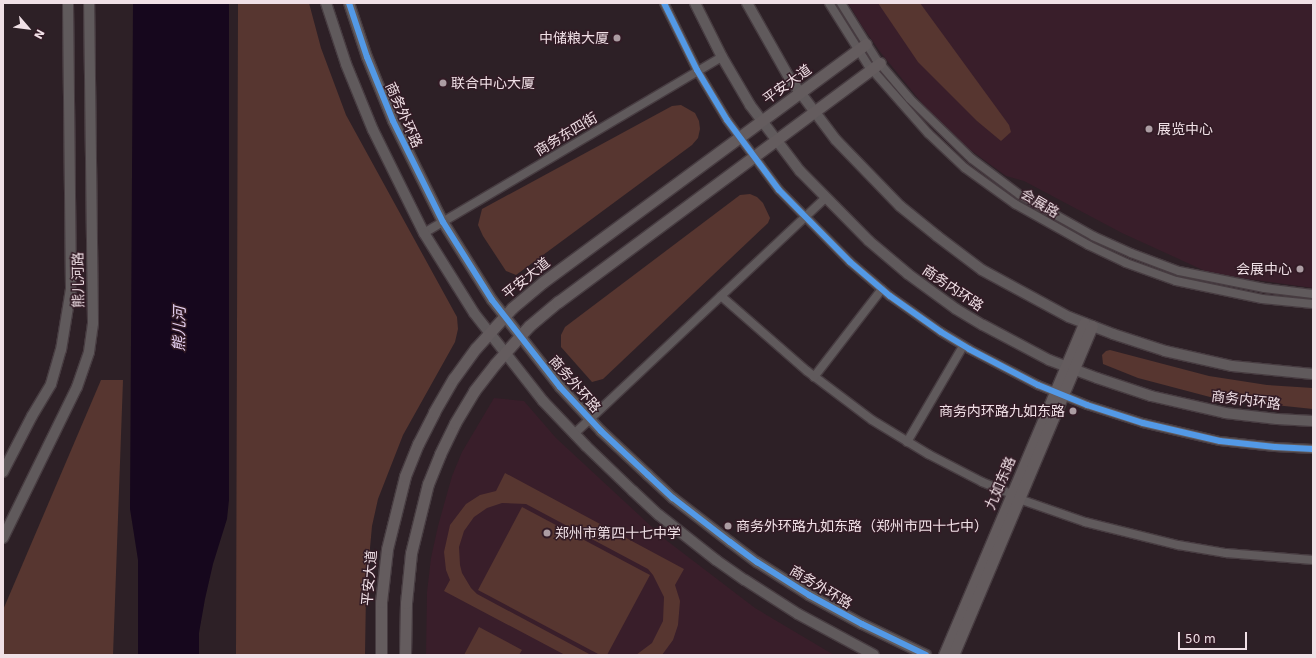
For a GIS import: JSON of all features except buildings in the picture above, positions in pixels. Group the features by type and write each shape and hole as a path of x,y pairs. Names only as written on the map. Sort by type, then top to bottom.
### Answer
{"main road":[{"name":"平安大道","path":"381,655 381,602 386,549 405,476 418,444 454,378 490,332 505,316 544,282 862,47"},
{"path":"405,655 406,603 410,553 428,484 455,423 474,391 505,352 520,335 558,302 876,66"},
{"name":"九如东路","path":"944,655 1015,497 1088,324"},
{"name":"九如东路","path":"953,655 1015,497"}],"street":[{"name":"熊儿河路","path":"3,472 32,416 51,384 61,350 71,289 68,3"},
{"name":"熊儿河路","path":"3,538 77,387 89,352 93,323 89,3"},
{"path":"326,3 346,64 373,130 424,233 474,313 543,401 574,434 659,515 716,560 798,614 874,655"},
{"name":"商务外环路","path":"349,3 367,57 393,121 442,222 480,282 560,387 590,419 673,498 757,562 839,612 926,655"},
{"path":"664,3 697,70 739,138 779,190 850,262 882,289 941,332 963,346 1038,385 1114,414 1167,430 1251,445 1313,449"},
{"name":"商务内环路","path":"695,3 722,57 762,121 800,171 873,245 908,274 956,309 1014,342 1070,368 1123,387 1174,403 1254,417 1313,421"},
{"path":"747,3 763,34 800,93 836,140 877,184 936,236 982,270 1069,317 1138,343 1192,359 1260,370 1313,374"},
{"name":"会展路","path":"829,3 928,133 965,168 1014,204 1068,234 1126,263 1176,281 1262,299 1313,304"},
{"name":"会展路","path":"840,3 862,47"},
{"name":"商务东四街","path":"424,233 697,70 722,57"},
{"name":"会展路","path":"876,66 972,160 1020,195 1079,229 1130,253 1179,271 1264,288 1313,294"},
{"path":"574,434 825,198"},
{"path":"814,377 882,289"},
{"path":"721,296 814,377 872,420 907,442 982,482 1015,497 1085,522 1172,544 1232,554 1313,560"},
{"path":"907,442 963,346"}],"shaded area":[{"path":"238,3 309,3 321,48 346,115 457,317 458,329 455,342 403,435 378,499 372,526 366,592 365,655 236,655"},
{"name":"展览中心","path":"848,3 1313,3 1313,288 1241,278 1205,271 1122,233 1024,181 1006,176 962,144 934,118 881,53"},
{"path":"878,3 920,3 1009,125 1011,132 1001,141 977,121 918,62"},
{"path":"681,105 695,113 699,121 700,129 698,138 692,145 516,275 506,271 483,236 478,225 482,209 672,106"},
{"path":"750,194 757,197 763,203 770,218 768,223 603,379 592,382 561,347 561,335 565,327 740,195"},
{"path":"1110,350 1209,376 1267,385 1313,388 1313,409 1210,397 1138,378 1103,364 1102,355 1106,351"},
{"path":"101,380 123,380 113,655 3,655 3,610"},
{"name":"郑州市第四十七中学","path":"494,398 524,401 556,438 666,540 755,608 834,655 426,655 427,592 431,558 438,526 452,476 462,452"},
{"path":"505,473 684,569 675,585 680,601 678,625 673,640 662,655 636,655 652,643 663,621 664,597 653,575 648,569 526,504 502,503 487,508 474,517 464,531 459,547 462,573 471,588 477,594 591,655 565,655 444,591 450,580 446,570 444,552 450,525 466,504 480,495 496,491"},
{"path":"522,507 650,575 607,655 600,655 478,590"},
{"path":"479,627 522,650 519,655 464,655"}],"water":[{"name":"熊儿河","path":"133,3 229,3 229,500 227,519 213,564 205,599 199,633 199,655 138,655 138,560 130,509"}],"cycle path":[{"path":"349,3 367,57 393,121 443,222 492,300 560,387 601,431 673,498 757,562 809,595 862,624 926,655"},
{"path":"664,3 697,70 727,120 779,190 850,262 890,296 941,332 969,349 1038,385 1087,405 1143,423 1220,441 1275,447 1313,449"}],"place":[{"name":"中储粮大厦","path":"617,38"},
{"name":"联合中心大厦","path":"443,83"},
{"name":"展览中心","path":"1149,129"},
{"name":"会展中心","path":"1300,269"},
{"name":"商务内环路九如东路","path":"1073,411"},
{"name":"商务外环路九如东路（郑州市四十七中）","path":"728,526"},
{"name":"郑州市第四十七中学","path":"547,533"}]}
